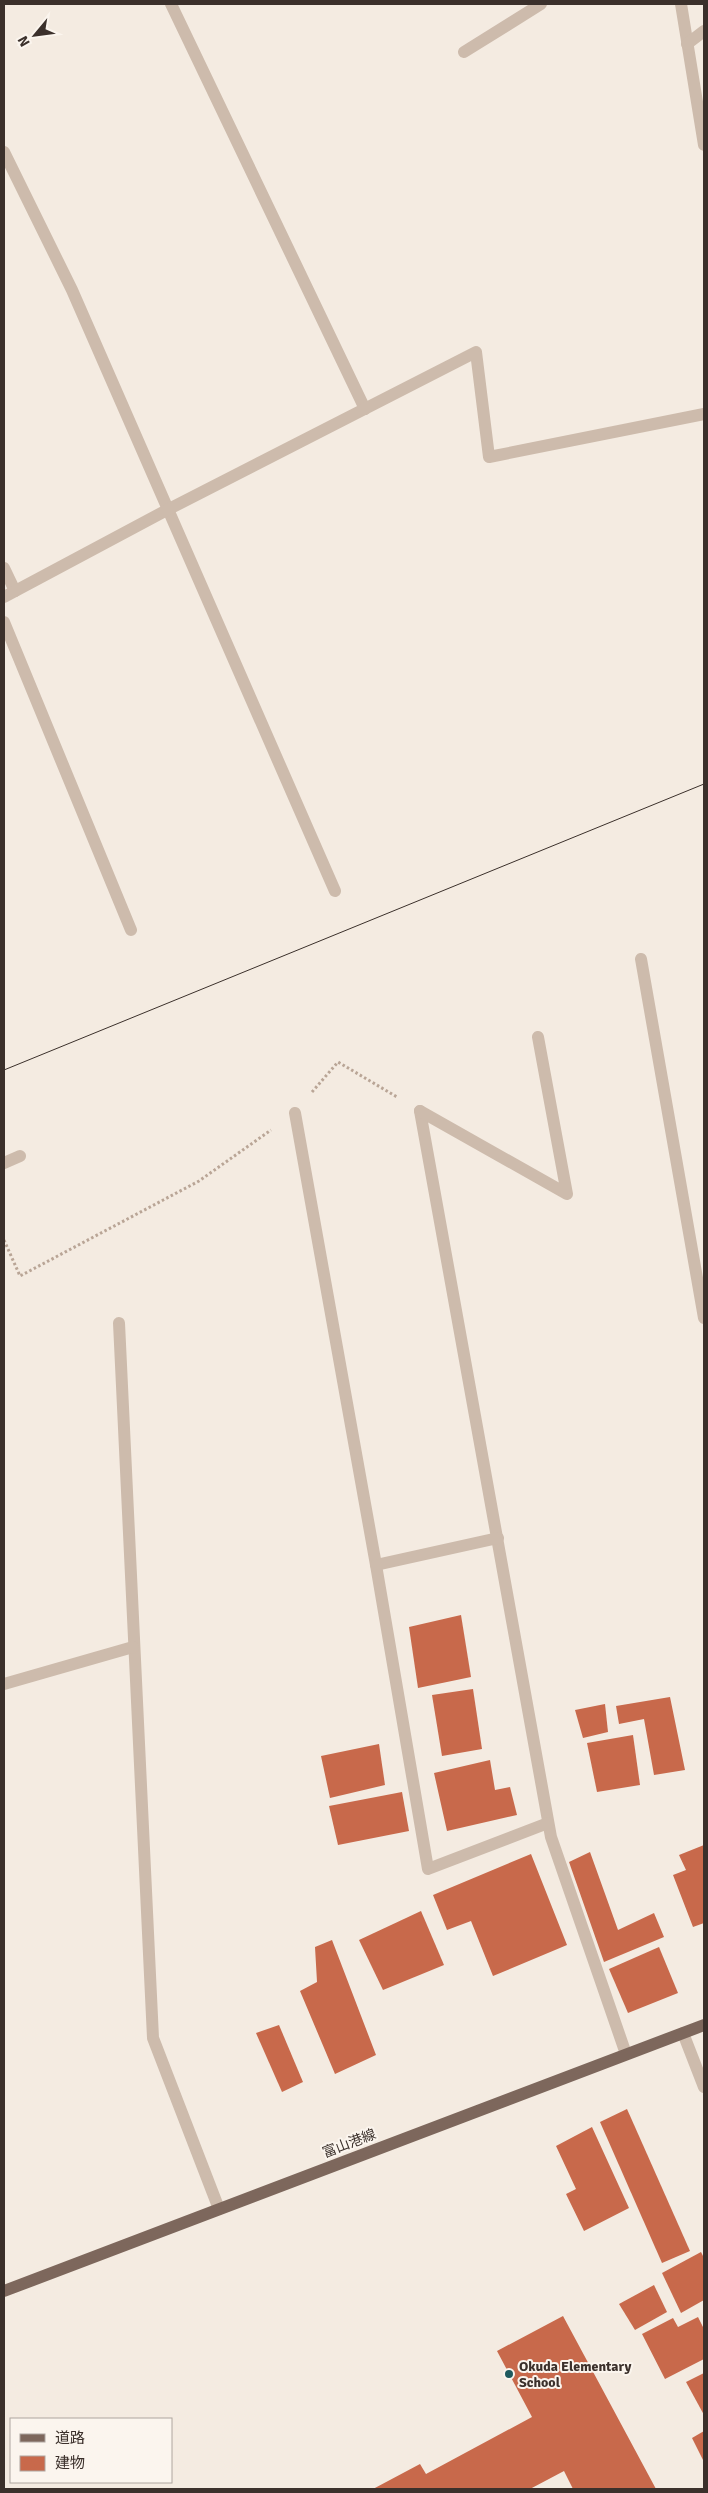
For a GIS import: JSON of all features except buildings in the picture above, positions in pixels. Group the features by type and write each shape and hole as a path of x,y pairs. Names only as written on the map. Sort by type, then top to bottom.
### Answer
{"main road":[{"name":"富山港線","path":"4,2291 704,2025"}],"street":[{"path":"171,4 365,409"},
{"path":"464,52 541,4"},
{"path":"681,4 704,146"},
{"path":"687,44 704,31"},
{"path":"4,152 72,290 335,891"},
{"path":"4,568 9,594 167,510 476,352 489,457 704,414"},
{"path":"4,622 131,930"},
{"path":"641,959 704,1318"},
{"path":"420,1110 567,1194 538,1037"},
{"path":"420,1110 551,1837 626,2054"},
{"path":"295,1113 428,1869 548,1823"},
{"path":"4,1164 20,1156"},
{"path":"119,1323 153,2038 219,2209"},
{"path":"376,1565 498,1538"},
{"path":"4,1684 133,1647"},
{"path":"683,2033 704,2087"}],"path":[{"path":"4,1240 20,1276 199,1181 295,1113 338,1062 420,1110"}],"tram line":[{"path":"4,1070 704,784"}],"place":[{"name":"Okuda Elementary School","path":"509,2374"}]}
